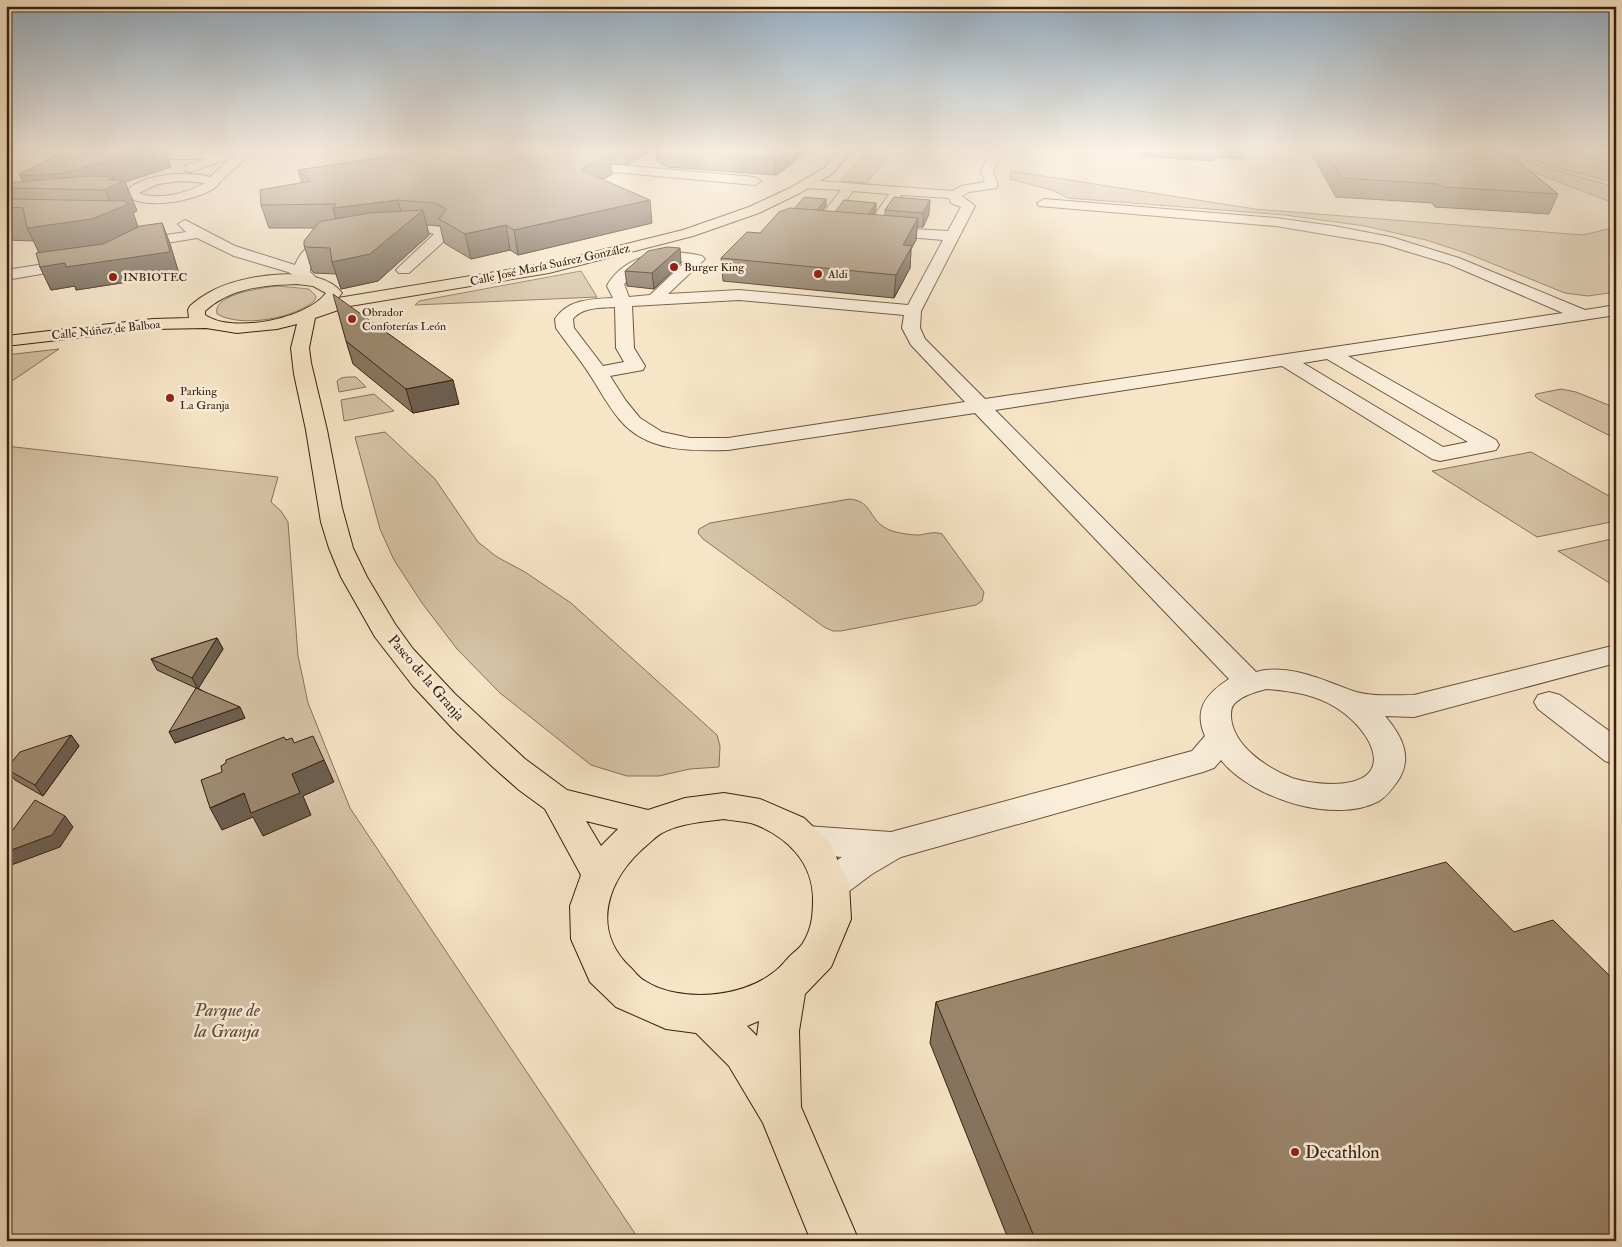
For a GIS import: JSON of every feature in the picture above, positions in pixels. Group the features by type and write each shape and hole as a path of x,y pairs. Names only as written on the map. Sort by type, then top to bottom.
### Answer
{"main road":[{"name":"Calle José María Suárez González","path":"342,286 398,283 494,267 657,231 721,209"},
{"name":"Calle José María Suárez González","path":"249,327 269,325 347,300 439,287 549,268 663,240 756,209"},
{"name":"Calle Núñez de Balboa","path":"6,331 152,314 204,301 244,285 307,276 342,286"},
{"name":"Paseo de la Granja","path":"342,286 334,293 332,301 314,312 300,350 319,439 329,502 340,546 361,593 398,649 451,710 520,774 557,800 649,824"},
{"path":"204,301 196,310 197,317 206,323"},
{"name":"Calle Núñez de Balboa","path":"6,342 153,324 206,323 232,328 249,327"},
{"path":"249,327 284,338 294,343 300,350"},
{"name":"Paseo de la Granja","path":"557,800 599,875"},
{"path":"724,806 760,812 792,828 806,840 818,852 831,884 832,920 817,956 788,986 747,1008 706,1015 666,1010 630,994 604,969 590,939 589,906 599,875 619,848 649,824 685,811 724,806"},
{"path":"779,1108 778,1031 788,986"},
{"path":"706,1015 744,1052 779,1108 822,1214 835,1241"}],"street":[{"path":"168,209 266,260 307,276"},
{"path":"120,256 144,242 154,241 193,221 198,209"},
{"path":"820,226 833,209"},
{"path":"872,230 885,209"},
{"path":"966,209 913,311 911,328 917,341 1248,682"},
{"path":"1120,209 1276,222 1386,240 1454,261 1583,315"},
{"path":"805,224 951,236"},
{"path":"375,233 424,227 439,230 442,233 436,241 404,270"},
{"path":"142,228 151,233 154,241"},
{"path":"307,276 302,264 312,247 356,236"},
{"path":"266,260 298,258 309,253"},
{"path":"598,372 636,366 626,348 623,301 615,286 617,282 640,262 668,256 697,259 658,295 658,299"},
{"path":"244,285 253,279 266,260"},
{"path":"6,275 93,262"},
{"path":"913,311 739,295 623,301 580,306 567,314 564,319 565,328 632,422 661,441 690,445 728,444 1583,315 1612,318"},
{"path":"1285,360 1440,454 1488,445 1330,353"},
{"path":"1347,701 1387,706 1414,706 1616,654"},
{"path":"831,884 859,864 891,846 1212,749 1242,763 1273,783 1300,793 1327,797 1362,794 1374,788 1388,774 1391,756 1384,737 1370,717 1347,701 1321,688 1292,681 1266,679 1248,682 1227,691 1217,703 1214,718 1218,735 1212,749"},
{"path":"1549,702 1616,753"},
{"path":"1384,737 1401,717 1414,706"},
{"path":"806,840 891,846"}],"green space":[{"path":"1211,209 1257,209 1583,235 1616,227 1616,292 1588,296 1565,293 1466,253 1426,240 1365,226 1285,215"},
{"path":"581,271 597,297 415,305 419,301"},
{"path":"279,286 309,289 316,296 315,300 295,312 268,319 240,320 217,314 217,307 222,301 252,290"},
{"path":"59,349 6,385 6,355"},
{"path":"348,377 356,377 366,387 339,392 337,381"},
{"path":"1561,389 1576,392 1616,408 1616,439 1535,396 1536,394"},
{"path":"374,394 394,411 344,421 341,400"},
{"path":"385,432 435,479 478,542 497,557 525,572 571,603 717,735 720,746 719,767 690,769 659,776 627,776 591,765 500,693 457,649 422,603 394,560 380,529 355,437"},
{"name":"Parque de la Granja","path":"6,446 278,477 271,502 281,511 288,522 298,656 308,703 350,808 640,1241 6,1241"},
{"path":"1531,452 1616,500 1616,521 1537,537 1432,471"},
{"path":"850,499 864,504 878,523 892,531 916,535 942,534 984,592 982,601 976,605 833,631 824,627 703,539 698,533 699,529 710,523"},
{"path":"1616,538 1616,587 1558,551"}],"building":[{"path":"23,209 116,209 92,219 27,228"},
{"path":"446,209 608,209 514,230 506,225 465,234 439,219"},
{"path":"787,209 805,209 918,218 903,245 912,246 896,275 721,258 747,232 760,233 779,212"},
{"path":"837,209 872,209 868,215 835,212"},
{"path":"886,209 925,209 923,213"},
{"path":"423,210 370,254 332,262 330,248 306,247 304,245 304,241 319,222 370,213"},
{"path":"162,223 170,252 66,267 65,263 40,267 36,253 103,244 140,226"},
{"path":"667,247 680,248 652,273 625,271 648,251"},
{"path":"333,294 453,380 406,389 346,341"},
{"path":"217,638 192,678 151,659"},
{"path":"196,688 240,707 169,732"},
{"path":"71,735 35,785 6,769 20,752"},
{"path":"313,736 324,760 292,774 300,793 251,813 244,793 210,808 201,780 222,772 221,766 226,763 226,760 284,737 286,740 292,738 294,743"},
{"path":"35,800 65,816 52,835 6,852 6,839"},
{"name":"Decathlon","path":"1446,862 1514,932 1553,920 1616,982 1616,1241 1036,1241 936,1002"}],"place":[{"name":"Burger King","path":"674,267"},
{"name":"Aldi","path":"818,274"},
{"name":"INBIOTEC","path":"113,277"},
{"name":"Obrador Confoterías León","path":"352,319"},
{"name":"Parking La Granja","path":"170,398"},
{"name":"Decathlon","path":"1295,1152"}]}
